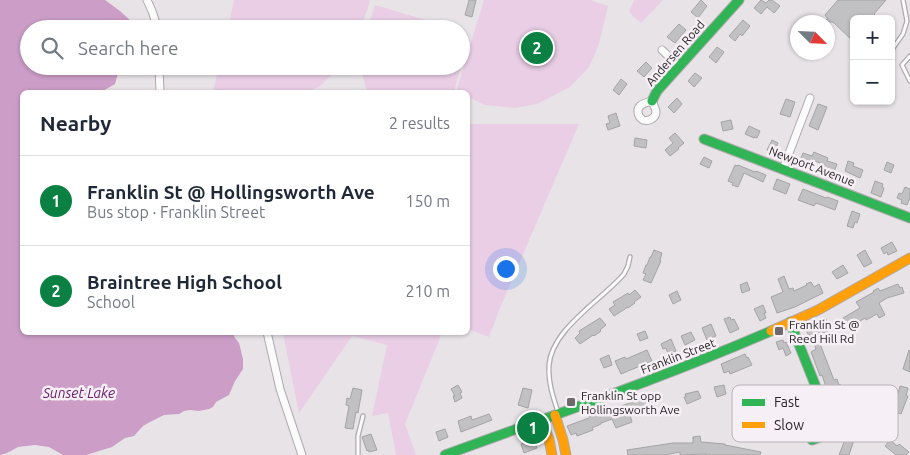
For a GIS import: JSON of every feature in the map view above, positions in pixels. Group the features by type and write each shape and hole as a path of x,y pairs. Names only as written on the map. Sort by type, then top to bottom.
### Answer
{"street":[{"path":"147,0 155,20"},
{"name":"Andersen Road","path":"652,101 657,91 739,0"},
{"path":"662,50 679,66"},
{"path":"160,75 160,90"},
{"path":"784,169 810,98"},
{"name":"Newport Avenue","path":"704,139 910,218"},
{"name":"Franklin Street","path":"445,455 702,360 843,297 910,258"},
{"path":"790,322 815,385"},
{"path":"267,335 280,389 302,455"},
{"path":"557,415 566,455"},
{"path":"541,420 549,439 552,455"}],"lane":[{"path":"895,45 903,34 907,21 903,0"},
{"path":"910,56 902,65 910,82"},
{"path":"557,415 550,381 549,364 551,355 561,337 572,323 624,274 630,257"},
{"path":"358,455 358,436 363,416"}],"shaded area":[{"path":"234,0 370,1 364,20 230,20"},
{"path":"484,0 590,0 608,6 599,44 589,67 570,87 537,104 515,108 485,105 470,98 470,90 457,90 461,75 470,75 470,46"},
{"path":"634,0 663,0 641,23 629,12"},
{"path":"375,5 426,20 370,20"},
{"path":"217,75 332,75 320,86 312,90 213,90"},
{"path":"362,75 459,75 455,90 367,90"},
{"path":"470,124 579,124 500,308 489,337 470,330"},
{"path":"283,335 441,335 405,424 416,455 396,455 388,413 372,416 387,345 352,336 299,413"}],"water":[{"name":"Sunset Lake","path":"0,0 105,0 130,20 20,20 20,75 118,75 115,84 104,90 20,90 20,335 234,335 239,343 243,359 243,369 229,395 216,402 213,407 199,411 190,410 179,414 164,415 143,426 134,436 125,438 112,447 86,455 63,455 49,447 35,445 18,447 0,455"}],"building":[{"path":"469,0 476,0 472,17 465,15"},
{"path":"701,0 707,6 698,18 691,12"},
{"path":"761,0 766,3 772,0 780,6 774,13 767,7 761,14 754,8"},
{"path":"838,0 886,0 875,15 850,15 850,38 835,24 835,15 825,15"},
{"path":"743,20 750,26 735,41 729,36"},
{"path":"679,24 686,30 675,43 667,37"},
{"path":"717,47 724,52 716,63 709,57"},
{"path":"646,62 652,68 644,77 637,71"},
{"path":"695,73 702,78 694,87 688,81"},
{"path":"621,79 627,84 619,95 613,90"},
{"path":"677,98 682,104 674,113 668,107"},
{"path":"786,99 795,102 790,117 780,114"},
{"path":"818,104 827,107 818,130 809,126"},
{"path":"616,113 620,126 608,130 606,124 610,123 608,116"},
{"path":"731,120 733,129 723,131 721,122"},
{"path":"749,126 760,131 757,138 745,134"},
{"path":"675,133 684,143 670,156 665,150 673,143 669,138"},
{"path":"635,138 647,140 646,148 634,146"},
{"path":"772,140 778,143 774,153 767,150"},
{"path":"814,152 828,158 827,161 837,164 834,172 824,168 825,165 812,160 809,167 799,163 803,153 812,156"},
{"path":"704,157 712,161 709,168 700,164"},
{"path":"848,161 854,163 853,166 863,170 860,178 845,171"},
{"path":"887,162 894,165 891,173 884,170"},
{"path":"735,165 766,175 763,182 744,173 738,187 732,185 733,183 728,181"},
{"path":"777,179 790,184 786,194 773,189"},
{"path":"875,181 883,184 882,187 884,188 881,197 871,193"},
{"path":"905,187 910,189 910,198 907,205 901,203 902,200 897,198 899,193 902,194"},
{"path":"803,189 838,201 835,210 816,203 814,206 798,200"},
{"path":"852,211 860,214 853,228 847,226"},
{"path":"892,242 897,251 888,255 887,252 884,254 881,248"},
{"path":"654,250 662,253 661,261 651,283 643,280 646,274 643,273"},
{"path":"865,250 872,263 864,267 857,255"},
{"path":"843,265 848,273 837,279 832,272"},
{"path":"784,276 789,289 793,288 794,291 811,282 814,287 819,284 823,293 795,307 777,313 771,297 783,292 778,279"},
{"path":"747,282 750,290 742,293 740,285"},
{"path":"898,284 900,288 902,287 904,293 887,298 879,303 885,315 879,318 877,314 866,320 865,318 849,328 843,318 860,308 856,302 878,288 880,291"},
{"path":"635,290 641,297 628,308 614,316 609,309 615,305 613,302 628,293 629,295"},
{"path":"677,291 681,300 673,304 669,295"},
{"path":"763,305 766,318 760,321 754,309"},
{"path":"730,317 731,320 734,319 739,329 730,333 724,319"},
{"path":"600,318 606,325 601,331 580,344 575,338 580,333 579,331"},
{"path":"826,319 828,325 830,324 832,329 817,336 834,380 837,379 839,385 825,385 822,375 820,376 811,352 816,349 805,327"},
{"path":"711,324 716,336 707,340 702,328"},
{"path":"645,331 648,338 640,341 637,334"},
{"path":"691,332 695,340 685,345 681,336"},
{"path":"671,339 676,351 668,354 666,348 663,349 661,344"},
{"path":"783,340 784,343 786,342 791,353 786,356 783,348 779,350 776,342"},
{"path":"647,350 652,361 621,374 615,361 625,357 626,359"},
{"path":"910,351 910,372 903,369"},
{"path":"745,354 752,365 730,374 729,371 724,373 721,364"},
{"path":"609,355 612,365 604,368 600,359"},
{"path":"458,385 462,392 460,393 462,398 455,402 453,396 455,396 451,389"},
{"path":"724,385 726,394 717,397 714,387"},
{"path":"900,386 908,388 906,396 908,396 901,414 898,413"},
{"path":"353,388 362,390 353,429 345,428 349,406 346,405 347,398 350,399"},
{"path":"523,388 532,390 528,408 518,405"},
{"path":"698,391 701,398 687,404 684,397 686,397 685,394"},
{"path":"651,395 654,406 630,415 632,422 616,428 612,419 592,428 593,430 577,436 576,433 571,435 567,426 597,413 598,415"},
{"path":"489,414 492,420 461,432 458,421 471,416 472,420"},
{"path":"445,429 448,437 439,441 436,432"},
{"path":"371,434 377,450 369,452 362,437"},
{"path":"700,436 701,442 725,444 761,452 760,455 680,455 680,452 665,455 628,455 627,450 673,443 693,443 693,437"},
{"path":"533,439 537,448 524,453 521,444"},
{"path":"844,442 853,442 849,455 839,455"},
{"path":"888,442 892,442 897,446 899,444 909,452 906,455 896,455 885,446"}],"traffic: fast":[{"path":"652,101 657,91 739,0"},
{"path":"704,139 910,218"},
{"path":"790,322 815,385"},
{"path":"445,455 650,380 771,331"}],"traffic: slow":[{"path":"771,331 818,310 910,258"},
{"path":"555,415 566,455"},
{"path":"541,420 549,439 552,455"}],"place":[{"name":"Braintree High School","path":"537,48"},
{"name":"Franklin St @ Reed Hill Rd","path":"779,331"},
{"name":"Franklin St opp Hollingsworth Ave","path":"571,402"},
{"name":"Franklin St @ Hollingsworth Ave","path":"533,428"}]}
